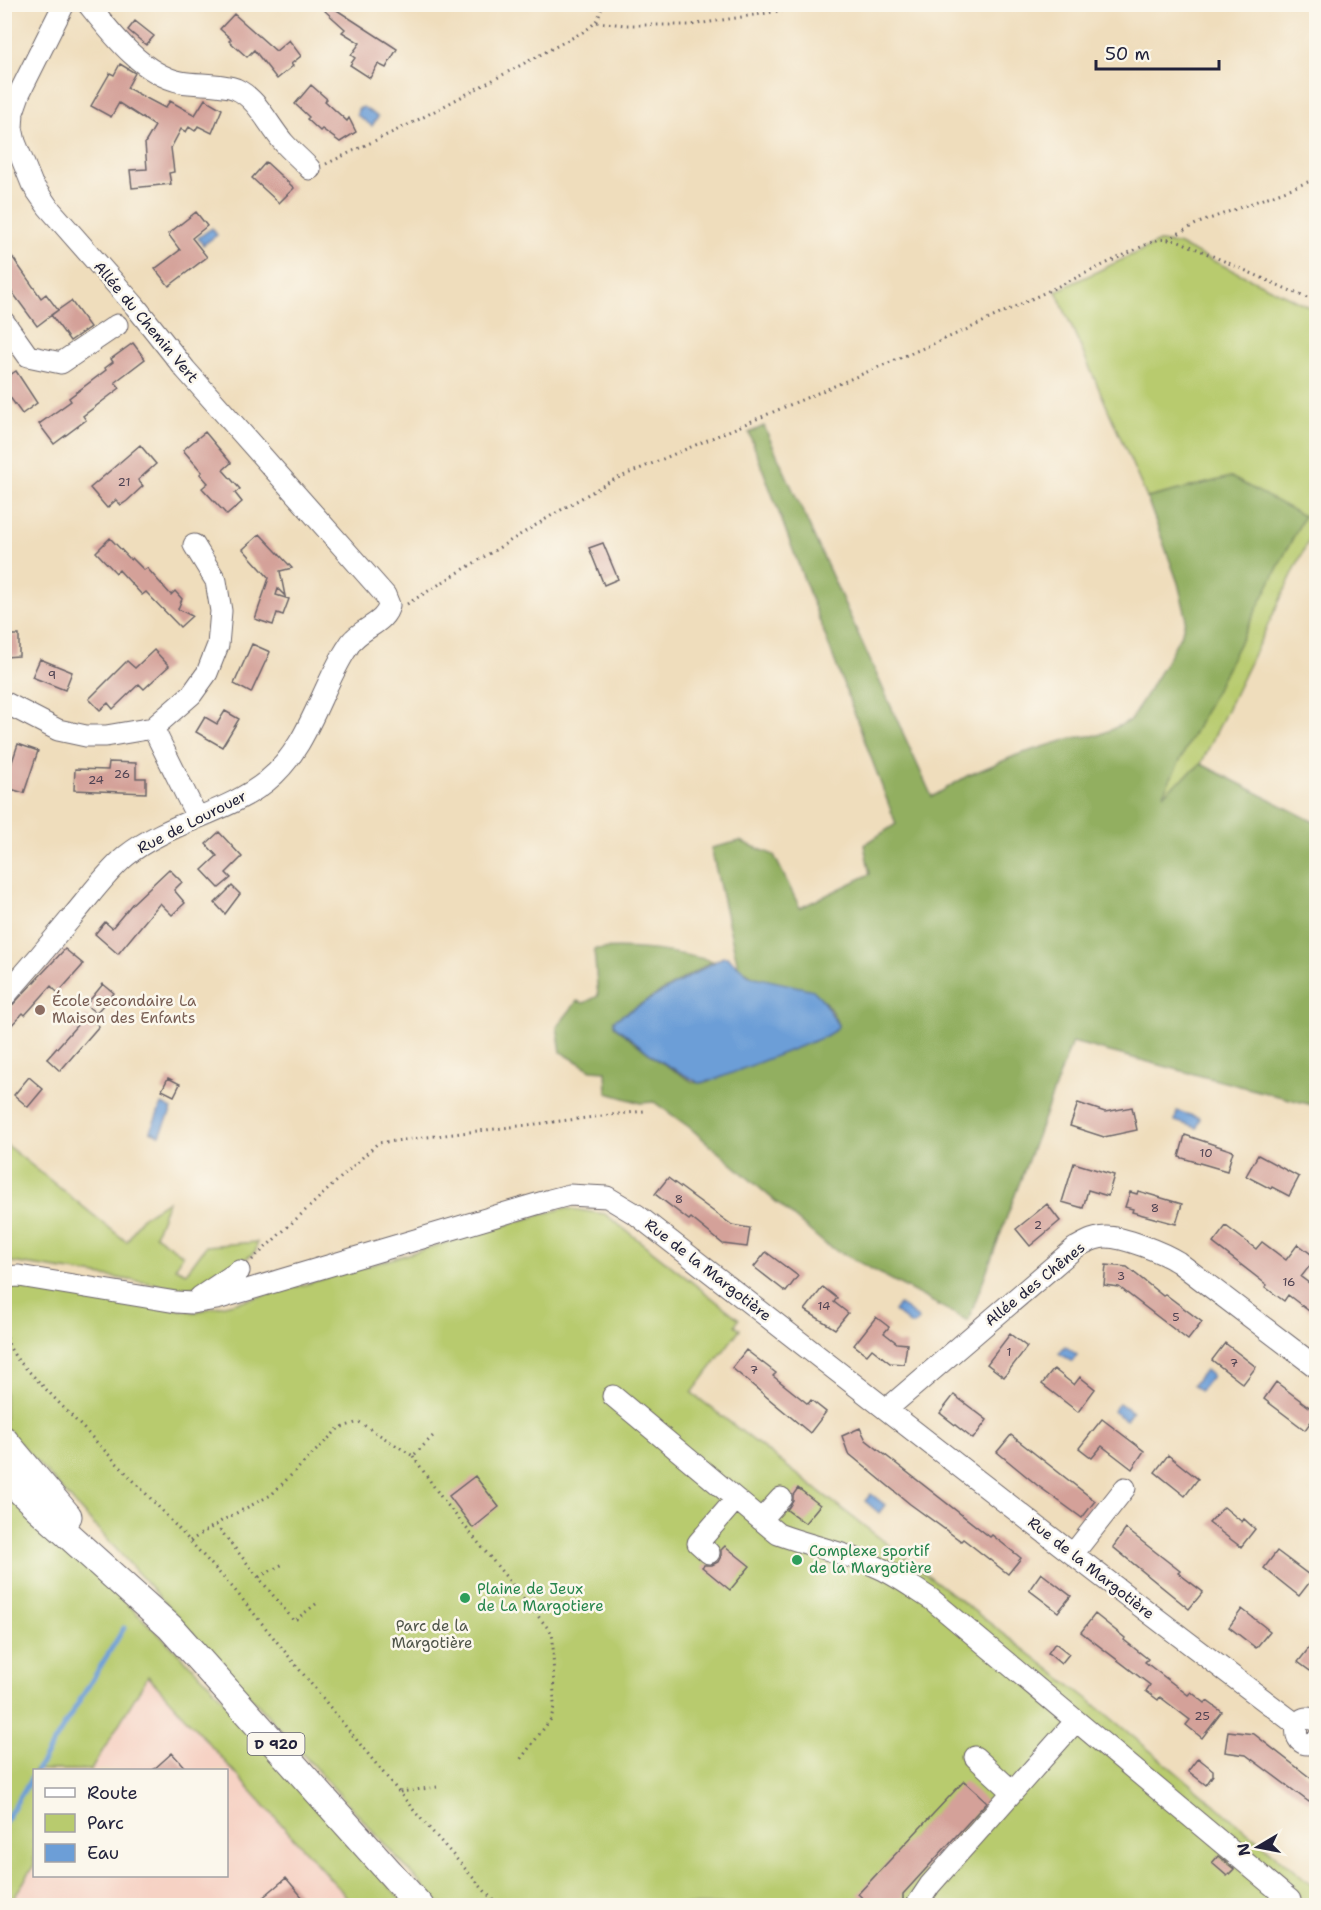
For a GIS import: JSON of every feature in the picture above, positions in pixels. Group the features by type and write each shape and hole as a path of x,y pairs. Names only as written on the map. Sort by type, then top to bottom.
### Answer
{"main road":[{"name":"D 920","path":"4,1440 127,1586"},
{"name":"D 920","path":"4,1475 170,1626 420,1905"}],"street":[{"name":"Allée du Chemin Vert","path":"64,4 20,92 13,112 12,128 15,142 32,184 48,207 135,306 185,369 385,595 389,606"},
{"path":"88,4 131,52 158,74 181,82 235,88 261,112 285,143 310,169"},
{"path":"4,322 28,356 61,363 117,325"},
{"path":"4,702 58,730 86,736 106,736 153,728 192,694 207,673 218,645 221,611 216,580 194,545"},
{"name":"Rue de Lourouer","path":"4,997 73,917 100,881 128,855 161,835 223,806 268,781 287,762 299,745 335,669 354,639 385,614 389,606"},
{"path":"153,728 197,817"},
{"name":"Rue de la Margotière","path":"4,1277 19,1276 192,1303 217,1299 569,1195 607,1197 637,1215 1073,1554 1307,1723 1296,1733 1300,1740 1307,1744 1316,1741"},
{"name":"Allée des Chênes","path":"887,1409 1075,1248 1090,1240 1106,1237 1166,1254 1317,1367"},
{"path":"192,1303 239,1271"},
{"path":"613,1396 778,1534 810,1546 842,1553 878,1567 931,1599 1290,1900"},
{"path":"1073,1554 1125,1488"},
{"path":"761,1520 781,1498"},
{"path":"709,1553 698,1543 736,1499"},
{"path":"916,1905 930,1885 1076,1721"},
{"path":"975,1757 1013,1792"}],"path":[{"path":"310,169 324,165 414,122 562,44 597,22 602,4"},
{"path":"597,22 625,25 690,24 824,4"},
{"path":"1168,239 1196,224 1317,180"},
{"path":"389,606 397,609 417,598 496,548 611,481 946,338 1159,239 1179,241 1317,302"},
{"path":"239,1271 378,1143 644,1111"},
{"path":"4,1326 9,1346 16,1358 234,1589 400,1792 498,1905"},
{"path":"190,1541 271,1495 339,1428 359,1422 413,1456 441,1497 551,1632 554,1707 551,1719 520,1760"},
{"path":"413,1456 434,1436"},
{"path":"216,1525 294,1621 316,1604"},
{"path":"259,1577 283,1564"},
{"path":"400,1792 437,1787"}],"shaded area":[{"path":"4,1513 368,1905 5,1905"}],"green space":[{"path":"1159,242 1178,244 1316,310 1316,525 1201,764 1162,796 1231,477 1147,498 1056,291"},
{"path":"764,426 932,797 967,776 1017,755 1072,738 1099,735 1130,721 1182,632 1186,616 1178,583 1147,498 1231,477 1304,516 1163,794 1201,764 1316,823 1316,1106 1072,1042 968,1321 825,1244 689,1127 654,1102 641,1103 607,1093 606,1071 591,1070 561,1052 557,1027 577,1001 584,1003 598,996 594,949 654,950 713,961 614,1020 614,1026 657,1060 693,1082 708,1082 824,1037 837,1029 838,1025 829,1007 818,996 793,986 765,981 738,966 711,848 740,841 774,855 800,908 870,874 864,845 896,824 749,433"},
{"path":"4,1143 127,1242 141,1218 168,1201 155,1235 183,1255 175,1268 186,1273 206,1246 257,1242 256,1251 209,1286 183,1288 5,1261"},
{"name":"Parc de la Margotière","path":"564,1208 605,1214 739,1319 735,1325 740,1329 692,1393 1088,1699 1316,1889 1316,1905 440,1905 5,1427 4,1289 21,1285 195,1312 279,1292"},
{"path":"4,1485 208,1682 406,1905 354,1905 148,1676 92,1769 33,1769 33,1867 10,1905 5,1905 4,1682 11,1667 7,1660 4,1660"}],"water":[{"path":"363,107 378,117 372,126 357,115 358,109"},
{"path":"212,228 217,235 203,245 198,238"},
{"path":"723,957 727,957 750,976 813,990 821,998 838,1025 837,1029 824,1037 714,1080 699,1083 658,1060 614,1025 614,1020"},
{"path":"162,1104 172,1109 160,1135 150,1131"},
{"path":"1177,1111 1200,1118 1197,1128 1175,1121"},
{"path":"899,1304 917,1317 918,1320 914,1325 894,1311"},
{"path":"1065,1346 1077,1355 1072,1362 1059,1353"},
{"path":"1205,1370 1212,1376 1200,1391 1193,1385"},
{"path":"1119,1403 1132,1412 1126,1420 1113,1411"},
{"path":"871,1494 885,1505 879,1513 865,1501"}],"building":[{"path":"329,5 397,49 386,68 378,64 370,78 350,65 355,58 351,55 360,43 342,32 345,29 325,11"},
{"path":"234,14 276,51 289,40 301,56 277,79 254,50 247,57 229,41 231,39 220,29"},
{"path":"135,21 154,36 146,45 128,30"},
{"path":"120,64 135,73 127,88 165,108 170,101 195,115 205,99 222,109 212,133 198,126 195,131 189,127 186,132 181,129 171,148 174,172 169,173 171,184 132,188 130,170 147,169 145,143 155,126 119,103 111,117 91,106 110,73 114,75"},
{"path":"311,85 347,121 349,118 356,132 340,142 322,129 320,131 307,119 309,117 295,104"},
{"path":"266,162 294,188 279,203 252,178"},
{"path":"196,212 207,226 192,238 207,257 169,286 155,269 180,250 168,234"},
{"path":"4,245 41,298 46,294 58,310 37,326 4,281"},
{"path":"71,301 90,327 70,341 51,315"},
{"path":"133,343 145,359 115,382 120,388 83,416 86,420 54,444 39,424 71,401 69,398 106,370 105,368 113,362 111,359"},
{"path":"16,371 37,403 22,414 4,389 4,379"},
{"path":"205,432 231,463 223,470 240,489 235,493 242,502 227,515 202,488 208,483 200,474 202,472 183,450"},
{"path":"140,445 156,464 138,480 143,486 127,501 121,505 116,500 107,508 90,488"},
{"path":"260,534 292,568 280,571 285,596 278,589 276,595 289,599 283,615 277,613 273,625 255,619 269,578 243,549"},
{"path":"110,538 131,560 132,558 144,570 147,568 171,595 175,591 182,599 178,609 192,616 180,627 146,592 142,595 119,570 116,573 96,552"},
{"path":"603,543 618,579 604,585 589,548"},
{"path":"4,635 19,635 19,656 4,657"},
{"path":"252,644 270,652 251,693 234,684"},
{"path":"154,650 169,666 144,689 139,684 113,709 108,703 100,710 89,699 127,661 135,668"},
{"path":"40,659 72,672 65,690 32,677"},
{"path":"225,711 239,719 222,747 196,732 205,717 217,724"},
{"path":"18,744 38,751 24,793 4,787 4,775 8,765 11,765"},
{"path":"109,762 136,763 136,778 146,778 146,793 74,790 75,769 108,770"},
{"path":"219,832 242,857 226,873 231,878 219,888 202,870 217,856 206,844"},
{"path":"169,869 182,882 174,890 185,903 172,915 160,903 118,954 95,934 105,922 112,928 132,904"},
{"path":"232,886 240,894 225,914 215,903"},
{"path":"65,949 83,964 82,966 58,993 51,986 25,1015 23,1013 4,1033 4,1014"},
{"path":"103,984 114,993 96,1013 86,1005"},
{"path":"86,1015 99,1026 60,1071 47,1059"},
{"path":"29,1077 43,1089 28,1107 14,1095"},
{"path":"168,1078 180,1084 174,1096 162,1090"},
{"path":"1078,1103 1105,1112 1132,1107 1137,1130 1104,1137 1070,1126"},
{"path":"1185,1135 1233,1151 1227,1171 1179,1157"},
{"path":"1258,1155 1299,1177 1289,1196 1246,1176"},
{"path":"1074,1163 1114,1175 1108,1196 1088,1190 1083,1208 1062,1202"},
{"path":"668,1178 732,1225 750,1228 747,1247 723,1244 691,1218 689,1220 655,1194"},
{"path":"1138,1191 1182,1204 1176,1224 1132,1212 1133,1209 1125,1207 1130,1192 1137,1194"},
{"path":"1047,1204 1060,1221 1030,1246 1016,1229"},
{"path":"1226,1226 1256,1249 1262,1242 1286,1260 1298,1244 1316,1258 1301,1277 1317,1289 1317,1301 1309,1311 1288,1295 1284,1301 1213,1243"},
{"path":"766,1252 798,1276 786,1292 754,1267"},
{"path":"1106,1265 1127,1267 1163,1296 1165,1294 1202,1322 1188,1340 1119,1287 1104,1285"},
{"path":"823,1287 837,1298 834,1302 848,1313 835,1329 805,1310"},
{"path":"876,1317 889,1327 884,1333 897,1343 907,1344 904,1364 890,1363 872,1349 867,1355 854,1345"},
{"path":"1010,1334 1027,1347 1004,1377 987,1364"},
{"path":"1225,1343 1256,1367 1243,1384 1212,1360"},
{"path":"746,1350 776,1373 773,1376 808,1404 811,1400 826,1412 810,1433 732,1368"},
{"path":"1054,1369 1074,1385 1080,1377 1095,1389 1078,1412 1042,1384"},
{"path":"1276,1382 1317,1413 1305,1430 1264,1399"},
{"path":"954,1395 987,1420 973,1439 940,1413"},
{"path":"1102,1419 1144,1451 1132,1469 1102,1446 1092,1458 1079,1448"},
{"path":"860,1428 866,1440 990,1537 992,1535 1021,1558 1008,1574 963,1539 961,1541 910,1504 848,1453 842,1436"},
{"path":"1011,1435 1095,1501 1082,1518 997,1452"},
{"path":"1168,1455 1198,1479 1185,1496 1155,1472"},
{"path":"475,1476 499,1507 473,1528 449,1496"},
{"path":"798,1488 820,1505 805,1523 787,1510"},
{"path":"1224,1507 1242,1522 1244,1519 1255,1529 1241,1547 1209,1523"},
{"path":"1126,1529 1203,1592 1189,1609 1113,1547"},
{"path":"725,1546 750,1566 730,1590 702,1567 718,1562 721,1550"},
{"path":"1277,1551 1313,1578 1299,1596 1264,1568"},
{"path":"1041,1573 1071,1596 1058,1612 1029,1590"},
{"path":"1242,1609 1270,1631 1256,1648 1229,1627"},
{"path":"1095,1614 1148,1659 1145,1662 1188,1695 1191,1692 1222,1712 1202,1738 1186,1725 1190,1720 1160,1697 1158,1700 1146,1691 1150,1685 1081,1632"},
{"path":"1317,1638 1317,1676 1298,1662"},
{"path":"1055,1643 1069,1654 1061,1664 1048,1653"},
{"path":"1228,1731 1254,1734 1317,1783 1317,1792 1309,1802 1246,1755 1225,1752"},
{"path":"172,1753 186,1769 154,1769"},
{"path":"1198,1758 1213,1770 1213,1775 1206,1785 1188,1771"},
{"path":"964,1781 987,1802 903,1894 903,1905 870,1905 858,1894"},
{"path":"1218,1856 1234,1869 1227,1876 1212,1863"},
{"path":"286,1878 309,1905 254,1905"}],"waterway":[{"path":"38,1769 124,1628"},
{"path":"4,1823 33,1776"}],"place":[{"name":"École secondaire La Maison des Enfants","path":"40,1010"},
{"name":"Complexe sportif de la Margotière","path":"797,1560"},
{"name":"Plaine de Jeux de La Margotiere","path":"465,1598"}]}
